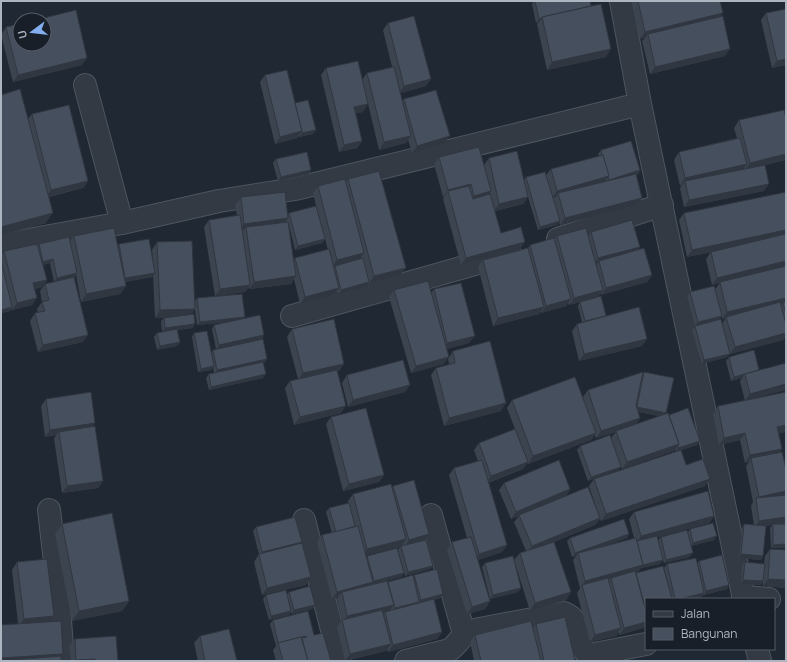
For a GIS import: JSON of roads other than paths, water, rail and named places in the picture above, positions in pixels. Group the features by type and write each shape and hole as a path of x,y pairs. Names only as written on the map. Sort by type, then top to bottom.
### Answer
{"street":[{"path":"620,1 743,598"},
{"path":"85,85 122,223"},
{"path":"1,245 122,223 219,201 295,189 640,104"},
{"path":"292,316 536,246 662,205"},
{"path":"49,510 57,579 63,661"},
{"path":"431,515 464,634"},
{"path":"304,520 340,661"},
{"path":"775,599 786,600"},
{"path":"406,661 450,650 464,634 470,631 564,614 569,615 576,622 582,648 585,653 590,655 645,644"},
{"path":"757,650 760,661"}]}
